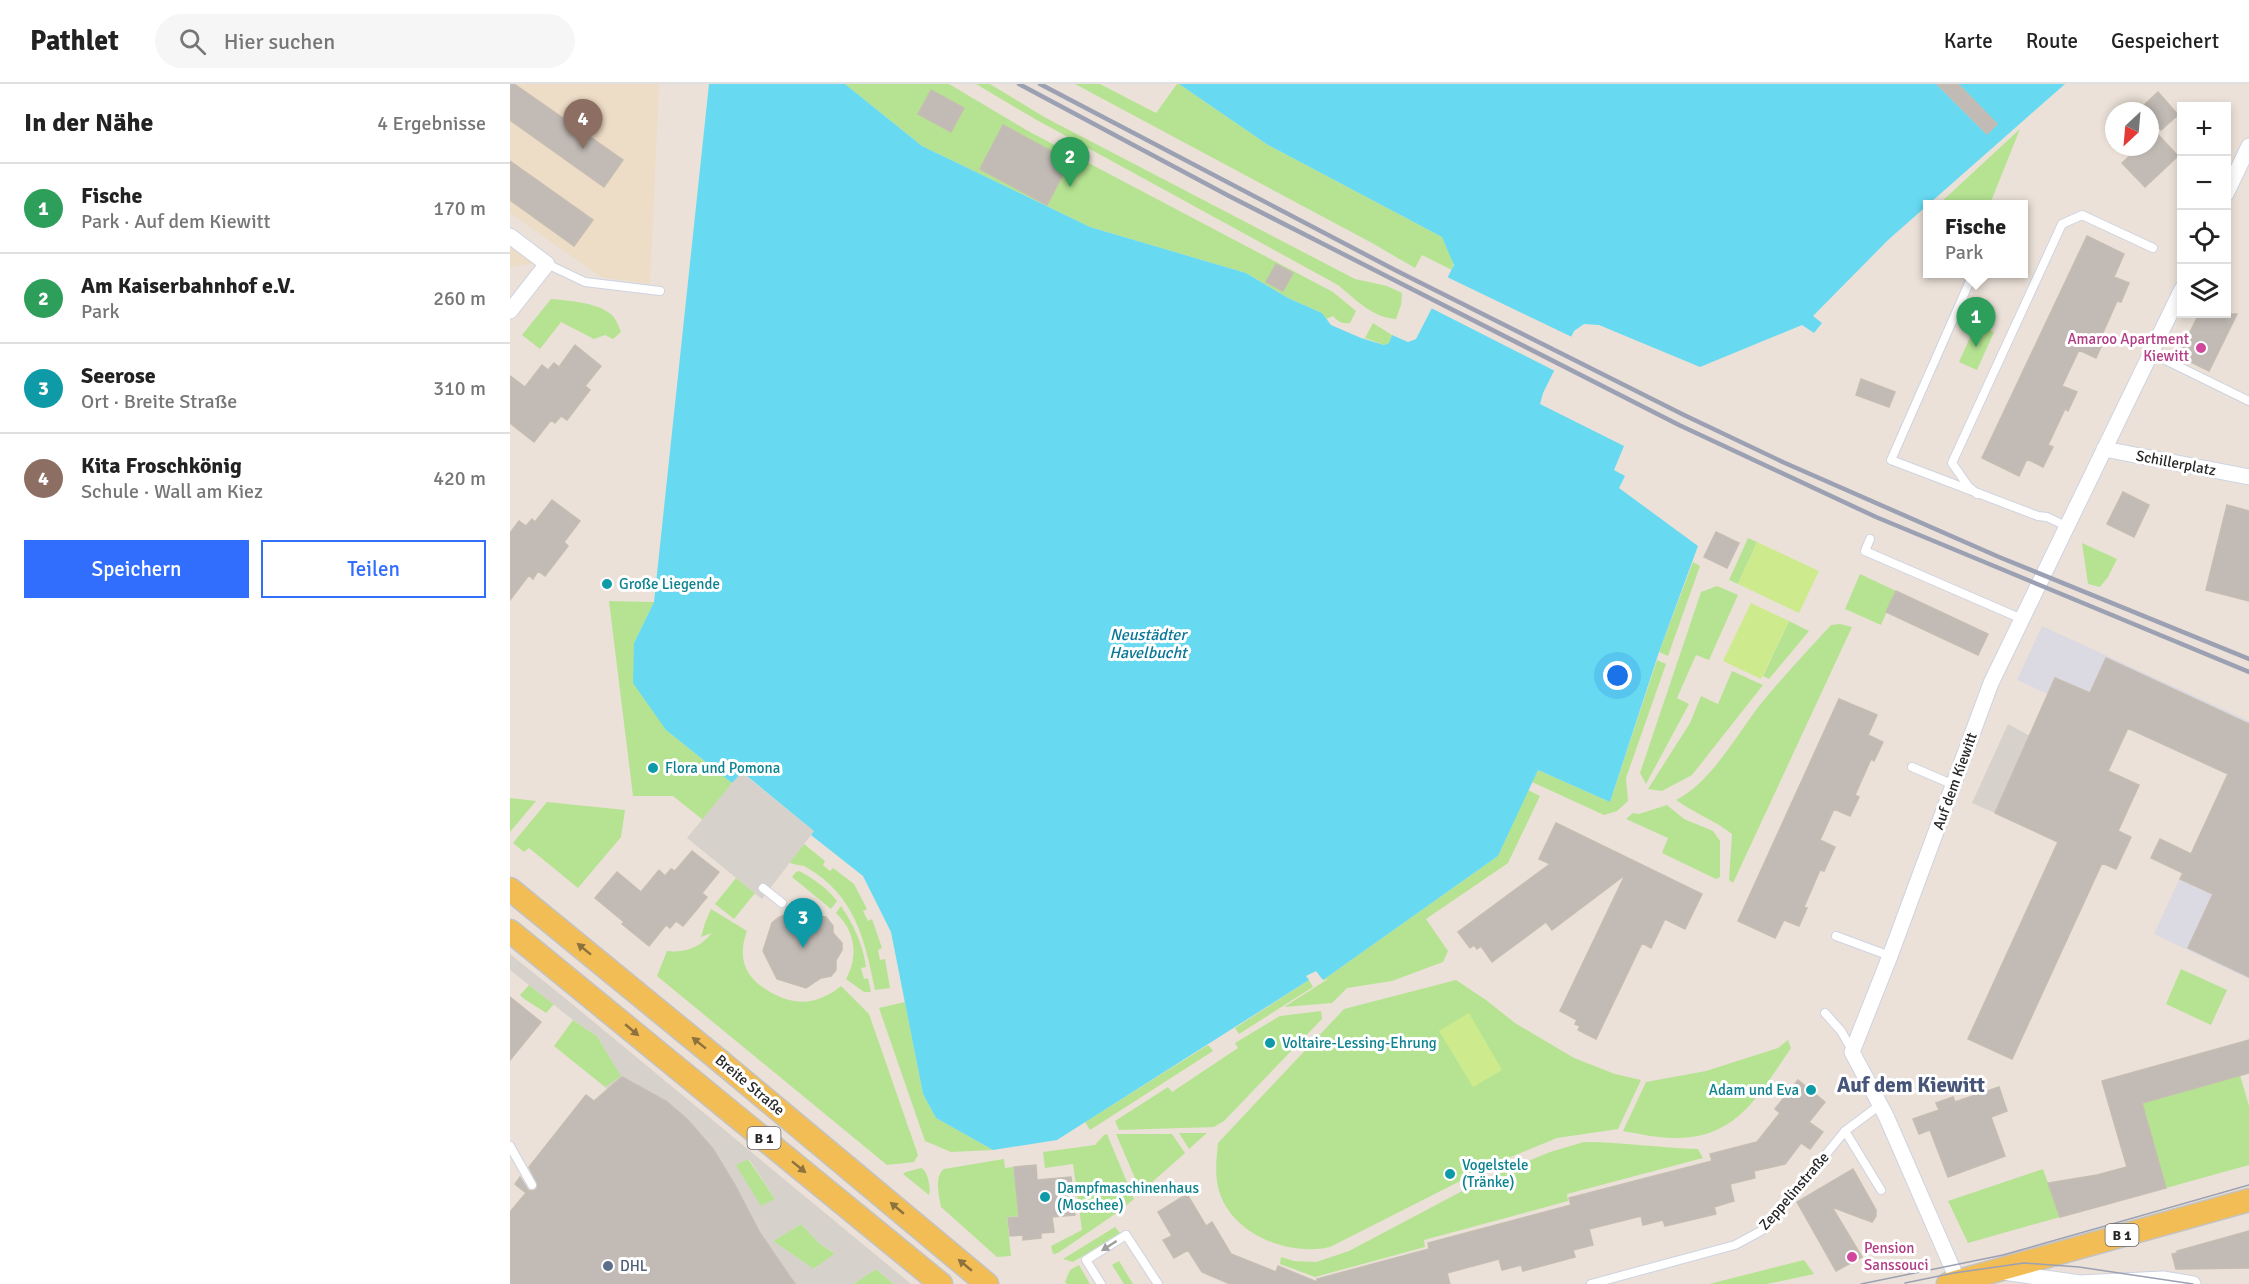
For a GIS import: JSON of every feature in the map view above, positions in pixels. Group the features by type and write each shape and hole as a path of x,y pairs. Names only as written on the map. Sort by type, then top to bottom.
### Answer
{"main road":[{"name":"Breite Straße","path":"510,889 729,1068 987,1284"},
{"name":"B 1","path":"510,931 941,1284"},
{"name":"B 1","path":"1947,1283 2249,1200"}],"street":[{"path":"2231,184 2249,146"},
{"path":"510,236 547,264 510,311"},
{"name":"Auf dem Kiewitt","path":"1852,1052 1991,683 2177,298"},
{"name":"Schillerplatz","path":"2104,449 2249,477"},
{"path":"1852,1052 1880,1105 1947,1283"},
{"path":"1995,1271 2080,1284 2163,1279 2193,1284"}],"lane":[{"path":"1977,494 1968,486 1952,463 2062,224 2082,215 2153,248"},
{"path":"547,264 585,282 660,291"},
{"path":"1971,278 1891,460 1977,494 2038,516 2047,517 2068,527"},
{"path":"2151,353 2249,401"},
{"path":"1870,539 1865,551 2022,619"},
{"path":"1912,767 1954,785"},
{"path":"763,888 782,903"},
{"path":"1836,936 1890,956"},
{"path":"1825,1013 1841,1031 1852,1052"},
{"name":"Zeppelinstraße","path":"1591,1284 1735,1245 1761,1231 1845,1131 1880,1105"},
{"path":"1845,1131 1881,1190"},
{"path":"510,1146 532,1185"},
{"path":"1101,1284 1086,1260 1126,1235 1158,1284"}],"shaded area":[{"path":"510,84 659,84 650,284 601,277 510,213"},
{"path":"510,246 533,263 510,267"},
{"path":"2042,626 2249,721 2249,979 2154,934 2228,774 2017,680"},
{"path":"2008,724 2030,736 1995,813 1972,803"},
{"path":"741,772 814,831 762,899 687,838"},
{"path":"510,954 911,1284 894,1284 876,1269 853,1284 779,1284 611,1087 608,1090 605,1087 621,1076 597,1036 510,970","holes":["749,1159 775,1199 761,1206 736,1165","801,1224 820,1244 835,1253 814,1269 773,1241"]}],"green space":[{"path":"845,84 949,84 1028,131 1333,292 1356,311 1350,323 1341,322 1333,316 1326,319 1322,313 1288,298 1246,273 1090,227 922,146"},
{"path":"976,84 990,84 1046,118 1355,279 1387,286 1402,293 1396,319 1372,311 1338,285 1035,119"},
{"path":"1075,84 1100,84 1156,113 1179,84 1268,145 1442,237 1452,257 1452,270 1422,255 1415,268"},
{"path":"2020,129 1992,200 1943,200"},
{"path":"551,299 599,307 612,315 621,332 613,339 605,335 594,339 561,322 540,349 522,335"},
{"path":"1373,323 1392,335 1389,343 1384,345 1365,338"},
{"path":"1976,324 1994,332 1977,370 1959,362"},
{"path":"1748,538 1757,542 1738,584 1729,580"},
{"path":"1757,542 1819,571 1799,613 1738,584"},
{"path":"2082,543 2117,559 2100,587 2088,584"},
{"path":"1693,562 1700,566 1668,656 1659,652"},
{"path":"1860,574 1896,591 1881,625 1845,609"},
{"path":"1717,586 1738,595 1709,660 1696,655 1677,698 1689,704 1646,784 1640,773 1701,592"},
{"path":"609,601 654,602 634,643 666,730 732,783 703,820 673,796 633,796"},
{"path":"1751,603 1789,621 1761,679 1723,661"},
{"path":"1789,621 1809,631 1769,679 1763,676"},
{"path":"1840,624 1852,627 1733,883 1729,880 1732,834 1676,800 1689,792 1713,769 1763,701 1788,672 1831,625"},
{"path":"1657,660 1666,664 1626,778 1628,801 1617,811 1604,815 1532,782 1538,770 1610,802"},
{"path":"1732,671 1763,685 1692,775 1662,791 1648,789 1690,723 1701,696 1718,704"},
{"path":"1528,790 1540,796 1508,863 1426,919 1448,951 1443,962 1392,981 1347,988 1332,1003 1284,1007 1328,979 1323,980 1498,856"},
{"path":"510,798 536,801 510,832"},
{"path":"547,802 625,810 621,837 578,888 529,848 524,852 513,843"},
{"path":"1667,805 1684,819 1713,831 1720,841 1720,877 1716,879 1662,853 1668,838 1626,819 1633,813 1639,814"},
{"path":"804,844 825,861 823,865 830,871 833,868 854,884 867,909 863,911 868,921 872,919 882,948 878,950 880,960 885,959 890,988 875,990 862,936 847,905 836,891 823,878 806,867 789,862"},
{"path":"799,871 820,884 837,901 831,909 792,877"},
{"path":"736,878 755,893 734,919 715,904"},
{"path":"841,906 860,943 866,967 861,968 864,979 868,978 871,992 864,992 846,979 854,953 851,936 836,913"},
{"path":"711,909 747,931 743,948 744,963 751,977 764,988 784,998 803,1002 822,998 841,986 869,1014 918,1155 914,1162 887,1165 657,976 667,951 692,948 712,933 701,937"},
{"path":"2181,969 2227,990 2211,1025 2166,1004"},
{"path":"1309,980 1313,987 1239,1034 1235,1028"},
{"path":"1456,980 1515,1023 1574,1058 1615,1074 1641,1080 1618,1129 1557,1138 1494,1164 1330,1247 1299,1249 1283,1246 1268,1241 1241,1224 1230,1212 1219,1192 1216,1171 1218,1143 1344,1009"},
{"path":"529,985 554,1004 546,1013 520,995"},
{"path":"905,1002 923,1094 936,1118 993,1150 951,1152 925,1141 879,1008"},
{"path":"1321,1011 1322,1019 1224,1121 1214,1127 1119,1130 1115,1121 1168,1087 1172,1092 1238,1048 1235,1043 1280,1016"},
{"path":"1469,1013 1502,1070 1473,1087 1439,1031"},
{"path":"573,1020 597,1036 622,1077 605,1087 554,1046"},
{"path":"1788,1040 1791,1048 1757,1097 1731,1122 1696,1137 1655,1137 1623,1131 1646,1082 1706,1071 1778,1048"},
{"path":"1208,1045 1213,1051 1090,1130 1085,1122"},
{"path":"2240,1075 2249,1106 2249,1165 2166,1188 2141,1103"},
{"path":"1179,1133 1207,1133 1189,1149"},
{"path":"1107,1134 1134,1199 1058,1253 1053,1254 1051,1246 1082,1230 1073,1164 1045,1168 1043,1152 1095,1145"},
{"path":"1116,1134 1172,1134 1185,1153 1141,1192"},
{"path":"1584,1142 1698,1149 1703,1158 1567,1194 1568,1201 1424,1240 1425,1247 1315,1277 1280,1264 1281,1257 1294,1261 1316,1262 1349,1251 1483,1180 1550,1152"},
{"path":"748,1159 775,1199 761,1207 735,1165"},
{"path":"1004,1159 1005,1168 1013,1167 1020,1216 1007,1217 1011,1256 997,1257 941,1207 938,1181 944,1169"},
{"path":"921,1168 928,1180 929,1195 903,1174"},
{"path":"2043,1169 2060,1217 1968,1243 1948,1201"},
{"path":"801,1224 820,1244 836,1254 813,1269 773,1241"},
{"path":"1115,1227 1120,1233 1073,1262 1063,1259"},
{"path":"1804,1260 1814,1274 1767,1284 1709,1284"},
{"path":"1119,1261 1133,1284 1124,1284 1112,1265"},
{"path":"1079,1265 1090,1284 1067,1284 1065,1282 1070,1270"},
{"path":"876,1269 894,1284 853,1284"}],"water":[{"name":"Neustädter Havelbucht","path":"709,84 845,84 922,146 1090,227 1246,273 1288,298 1322,313 1331,325 1384,345 1389,343 1392,335 1408,342 1416,339 1454,265 1442,237 1268,145 1179,84 2065,84 1933,200 1923,200 1923,209 1888,240 1813,316 1822,323 1814,333 1802,325 1700,367 1599,325 1584,324 1574,331 1543,393 1540,404 1624,446 1614,470 1625,476 1619,488 1698,546 1659,652 1610,802 1538,770 1498,856 1323,980 1316,971 1306,976 1309,980 1057,1140 993,1150 936,1118 923,1094 891,932 863,876 811,835 814,831 742,772 732,783 666,730 633,683 634,643 654,602"}],"pier":[{"path":"1445,276 1574,338 1557,372 1429,307"}],"building":[{"path":"510,84 514,84 623,160 604,187 510,120"},
{"path":"1937,84 1958,84 1997,124 1987,134"},
{"path":"931,90 964,108 951,132 918,114"},
{"path":"2158,92 2177,116 2161,130 2159,128 2159,102 2147,102"},
{"path":"1003,125 1070,161 1047,205 980,169"},
{"path":"2159,136 2177,155 2145,187 2122,163 2129,156 2159,156"},
{"path":"510,161 593,220 574,246 510,200"},
{"path":"2087,236 2124,254 2114,277 2129,283 2121,302 2117,301 2101,337 2105,338 2096,358 2079,350 2062,386 2077,392 2068,411 2065,409 2048,445 2053,447 2043,467 2027,459 2019,476 1982,458"},
{"path":"1276,264 1293,273 1283,291 1266,282"},
{"name":"Amaroo Apartment Kiewitt","path":"2231,314 2237,314 2209,371 2178,356 2197,318 2231,318"},
{"path":"575,345 601,366 585,386 590,390 567,420 561,416 555,423 551,420 534,442 510,423 510,376 525,387 542,365 548,370 554,363 559,367"},
{"path":"1861,379 1895,392 1889,407 1856,395"},
{"path":"2123,492 2149,505 2134,537 2107,524"},
{"path":"552,500 580,521 564,542 568,546 545,576 538,571 533,579 529,575 510,600 510,533 519,521 526,526 532,519 535,522"},
{"path":"2227,505 2249,511 2249,601 2206,590"},
{"path":"1716,532 1739,543 1727,568 1704,557"},
{"path":"1896,591 1988,634 1978,655 1886,612"},
{"path":"2106,658 2249,724 2249,977 2188,948 2213,894 2180,879 2183,873 2151,858 2160,839 2191,854 2228,774 2128,728 2108,771 2139,785 2118,831 2131,837 2116,869 2102,863 2012,1059 1968,1039 2058,842 1995,813 2055,678 2090,693"},
{"path":"1839,699 1877,715 1868,735 1883,742 1874,761 1871,759 1855,795 1859,797 1850,816 1834,809 1820,840 1835,847 1824,871 1820,870 1804,907 1807,908 1799,926 1784,920 1775,938 1738,921"},
{"path":"1556,823 1702,894 1685,929 1665,919 1651,948 1642,943 1596,1039 1578,1030 1580,1026 1575,1024 1577,1020 1560,1011 1625,875 1552,930 1546,922 1492,962 1481,946 1477,949 1474,945 1470,948 1458,932 1550,864 1539,859"},
{"path":"692,851 719,872 702,893 707,897 683,926 676,921 670,928 666,925 649,946 595,898 617,872 641,892 659,870 665,876 671,869 675,871"},
{"path":"798,909 808,911 814,916 826,917 833,926 833,933 842,943 842,950 836,960 836,970 831,976 821,978 806,988 777,979 763,951 772,923"},
{"path":"510,997 541,1022 510,1060"},
{"path":"2249,1040 2249,1073 2142,1103 2166,1188 2060,1217 2048,1183 2097,1175 2127,1167 2102,1081"},
{"path":"622,1077 666,1101 687,1119 713,1149 760,1233 795,1284 510,1284 510,1212 526,1193 515,1184 520,1177 528,1190 537,1189 537,1183 529,1167 586,1095 594,1101"},
{"path":"1798,1080 1825,1102 1809,1122 1823,1132 1810,1149 1801,1143 1785,1164 1754,1171 1755,1178 1730,1184 1734,1201 1714,1207 1716,1214 1665,1226 1663,1220 1643,1225 1641,1216 1589,1229 1593,1245 1573,1250 1575,1257 1523,1271 1521,1265 1502,1270 1499,1259 1447,1273 1450,1284 1230,1284 1202,1272 1188,1250 1174,1258 1163,1240 1172,1236 1158,1212 1187,1194 1206,1226 1212,1222 1231,1254 1276,1272 1278,1266 1317,1282 1317,1279 1429,1249 1428,1243 1571,1205 1569,1198 1712,1161 1710,1154 1757,1142 1780,1113 1775,1109"},
{"path":"1999,1087 2007,1111 1991,1117 2005,1156 1948,1177 1930,1130 1919,1134 1913,1119 1939,1110 1936,1103 1953,1097 1955,1102"},
{"name":"Dampfmaschinenhaus (Moschee)","path":"1036,1165 1037,1180 1071,1177 1075,1215 1052,1217 1054,1232 1041,1233 1041,1238 1023,1240 1023,1235 1010,1236 1008,1218 1019,1217 1014,1167"},
{"path":"1853,1169 1876,1210 1876,1216 1872,1222 1832,1207 1862,1257 1836,1271 1797,1202"},
{"path":"2249,1231 2249,1268 2176,1269 2172,1254 2177,1251"}],"tram line":[{"path":"1861,1284 2003,1255 2249,1185"},
{"path":"1905,1283 2024,1263 2079,1267 2193,1284"}],"railway":[{"path":"1019,84 1229,196 1679,425 1876,517 2249,672"},
{"path":"1040,84 1395,270 1684,415 1785,463 1999,557 2249,659"}],"place":[{"name":"Kita Froschkönig","path":"583,149"},
{"name":"Am Kaiserbahnhof e.V.","path":"1070,187"},
{"name":"Fische","path":"1976,347"},
{"name":"Amaroo Apartment Kiewitt","path":"2201,348"},
{"name":"Große Liegende","path":"607,584"},
{"name":"Flora und Pomona","path":"653,768"},
{"name":"Seerose","path":"803,948"},
{"name":"Voltaire-Lessing-Ehrung","path":"1270,1043"},
{"name":"Adam und Eva","path":"1811,1090"},
{"name":"Vogelstele (Tränke)","path":"1450,1174"},
{"name":"Dampfmaschinenhaus (Moschee)","path":"1045,1197"},
{"name":"Pension Sanssouci","path":"1852,1257"},
{"name":"DHL","path":"608,1266"}],"district":[{"name":"Auf dem Kiewitt","path":"1911,1085"}]}
